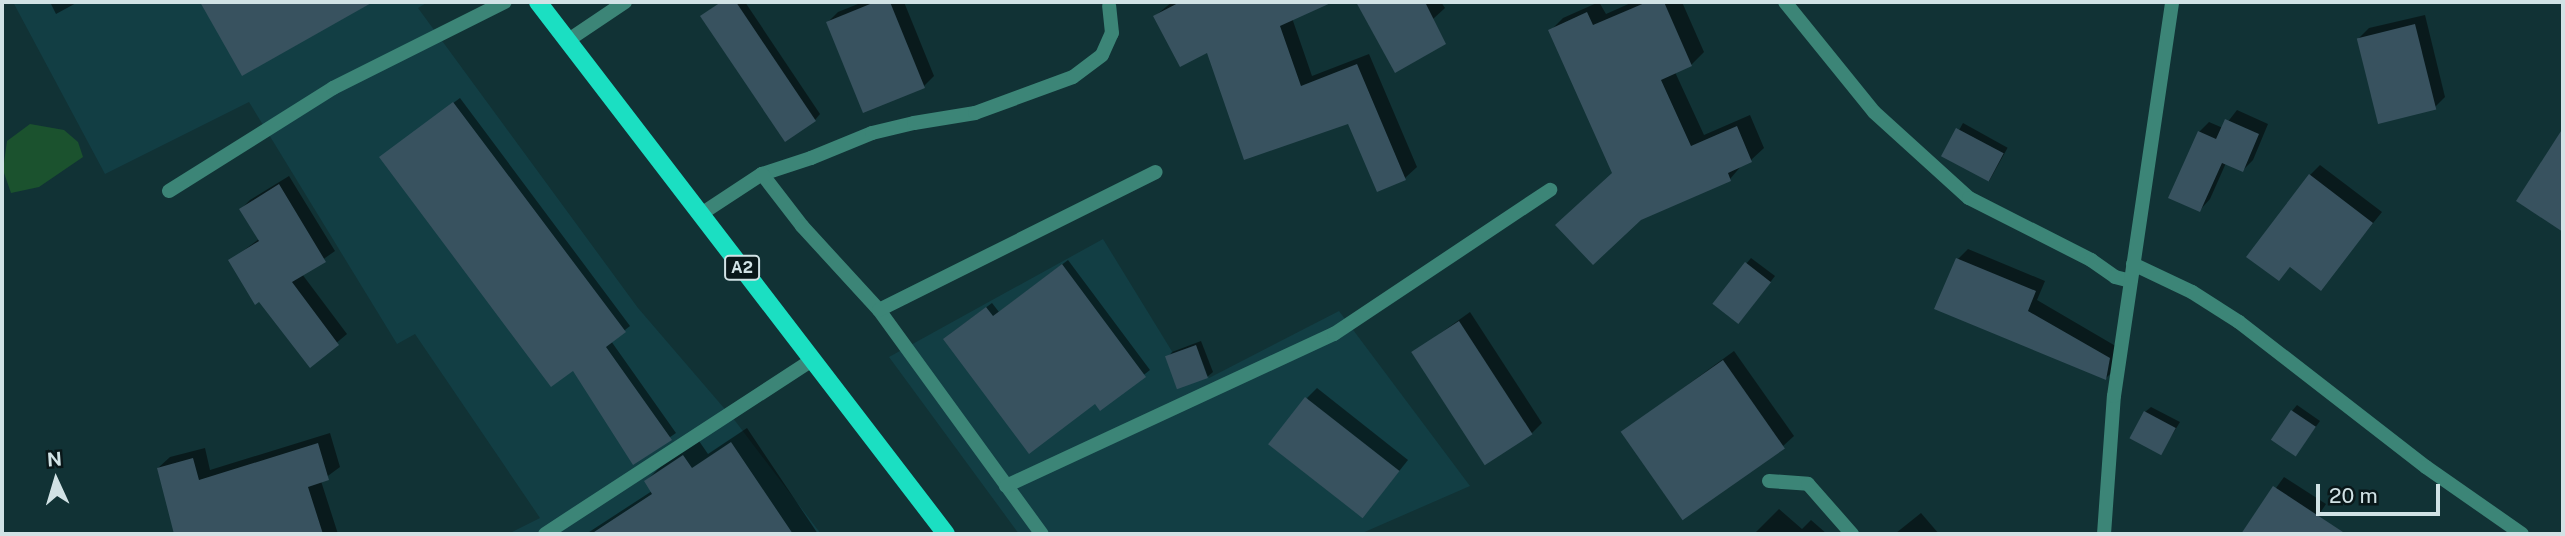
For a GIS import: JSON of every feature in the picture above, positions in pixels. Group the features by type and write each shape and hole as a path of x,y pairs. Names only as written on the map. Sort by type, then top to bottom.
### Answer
{"main road":[{"name":"A2","path":"538,2 946,534"}],"street":[{"path":"169,191 333,88 505,2"},
{"path":"567,41 625,2"},
{"path":"1785,2 1874,112 1969,198 2091,260 2115,277 2131,281"},
{"path":"2104,534 2114,396 2172,2"},
{"path":"701,214 762,174 811,158 872,133 975,114 1073,77 1102,55 1112,33 1109,6"},
{"path":"879,310 1156,172"},
{"path":"762,174 802,226 879,310 1042,534"},
{"path":"1006,486 1334,334 1550,190"},
{"path":"2133,264 2192,292 2239,322 2426,467 2522,534"},
{"path":"545,534 812,360"},
{"path":"1769,481 1808,484 1852,534"}],"shaded area":[{"path":"13,2 428,2 418,8 638,308 736,422 821,534 508,534 540,518 415,334 397,344 249,102 105,174"},
{"path":"1103,239 1173,353 1196,345 1209,378 1339,311 1470,486 1360,534 1019,534 889,357"}],"green space":[{"path":"30,124 64,130 78,142 83,157 39,187 11,193 3,170 7,141"}],"building":[{"path":"200,2 373,2 242,76"},
{"path":"721,2 736,2 816,121 785,142 700,16"},
{"path":"875,2 890,2 925,88 863,113 826,22"},
{"path":"1180,2 1333,2 1280,26 1301,86 1357,64 1406,180 1377,192 1348,124 1244,160 1207,53 1180,67 1153,16"},
{"path":"1356,2 1425,2 1446,44 1395,73"},
{"path":"1647,2 1664,2 1692,66 1661,80 1691,146 1737,126 1752,162 1728,173 1731,181 1641,220 1593,265 1555,225 1612,173 1548,30 1587,12 1593,25"},
{"path":"2415,24 2436,109 2378,124 2357,39"},
{"path":"453,102 626,332 606,347 672,440 633,465 573,371 551,387 379,157"},
{"path":"2225,119 2259,134 2243,172 2222,163 2200,212 2168,198 2198,131 2216,139"},
{"path":"1956,128 2004,153 1989,182 1941,156"},
{"path":"2563,128 2563,232 2516,201"},
{"path":"2309,174 2373,223 2321,291 2290,267 2279,281 2246,257"},
{"path":"279,184 326,262 292,282 339,345 310,368 259,302 255,305 228,260 259,241 239,209"},
{"path":"1956,258 2036,291 2028,311 2110,358 2106,380 1934,309"},
{"path":"1745,262 1771,282 1738,324 1712,304"},
{"path":"1062,264 1146,377 1100,411 1095,404 1029,454 943,339 986,307 993,316"},
{"path":"1459,321 1533,434 1485,465 1411,352"},
{"path":"1196,345 1208,378 1177,389 1165,356"},
{"path":"1723,360 1785,448 1683,520 1621,432"},
{"path":"1305,397 1400,471 1363,518 1268,444"},
{"path":"2291,410 2316,427 2296,457 2271,440"},
{"path":"2144,411 2176,428 2161,455 2129,438"},
{"path":"731,442 793,534 591,534 652,494 644,481 683,455 692,468"},
{"path":"318,443 329,480 308,487 323,534 174,534 157,468 193,458 199,480"},
{"path":"2273,486 2346,534 2241,534"}]}
